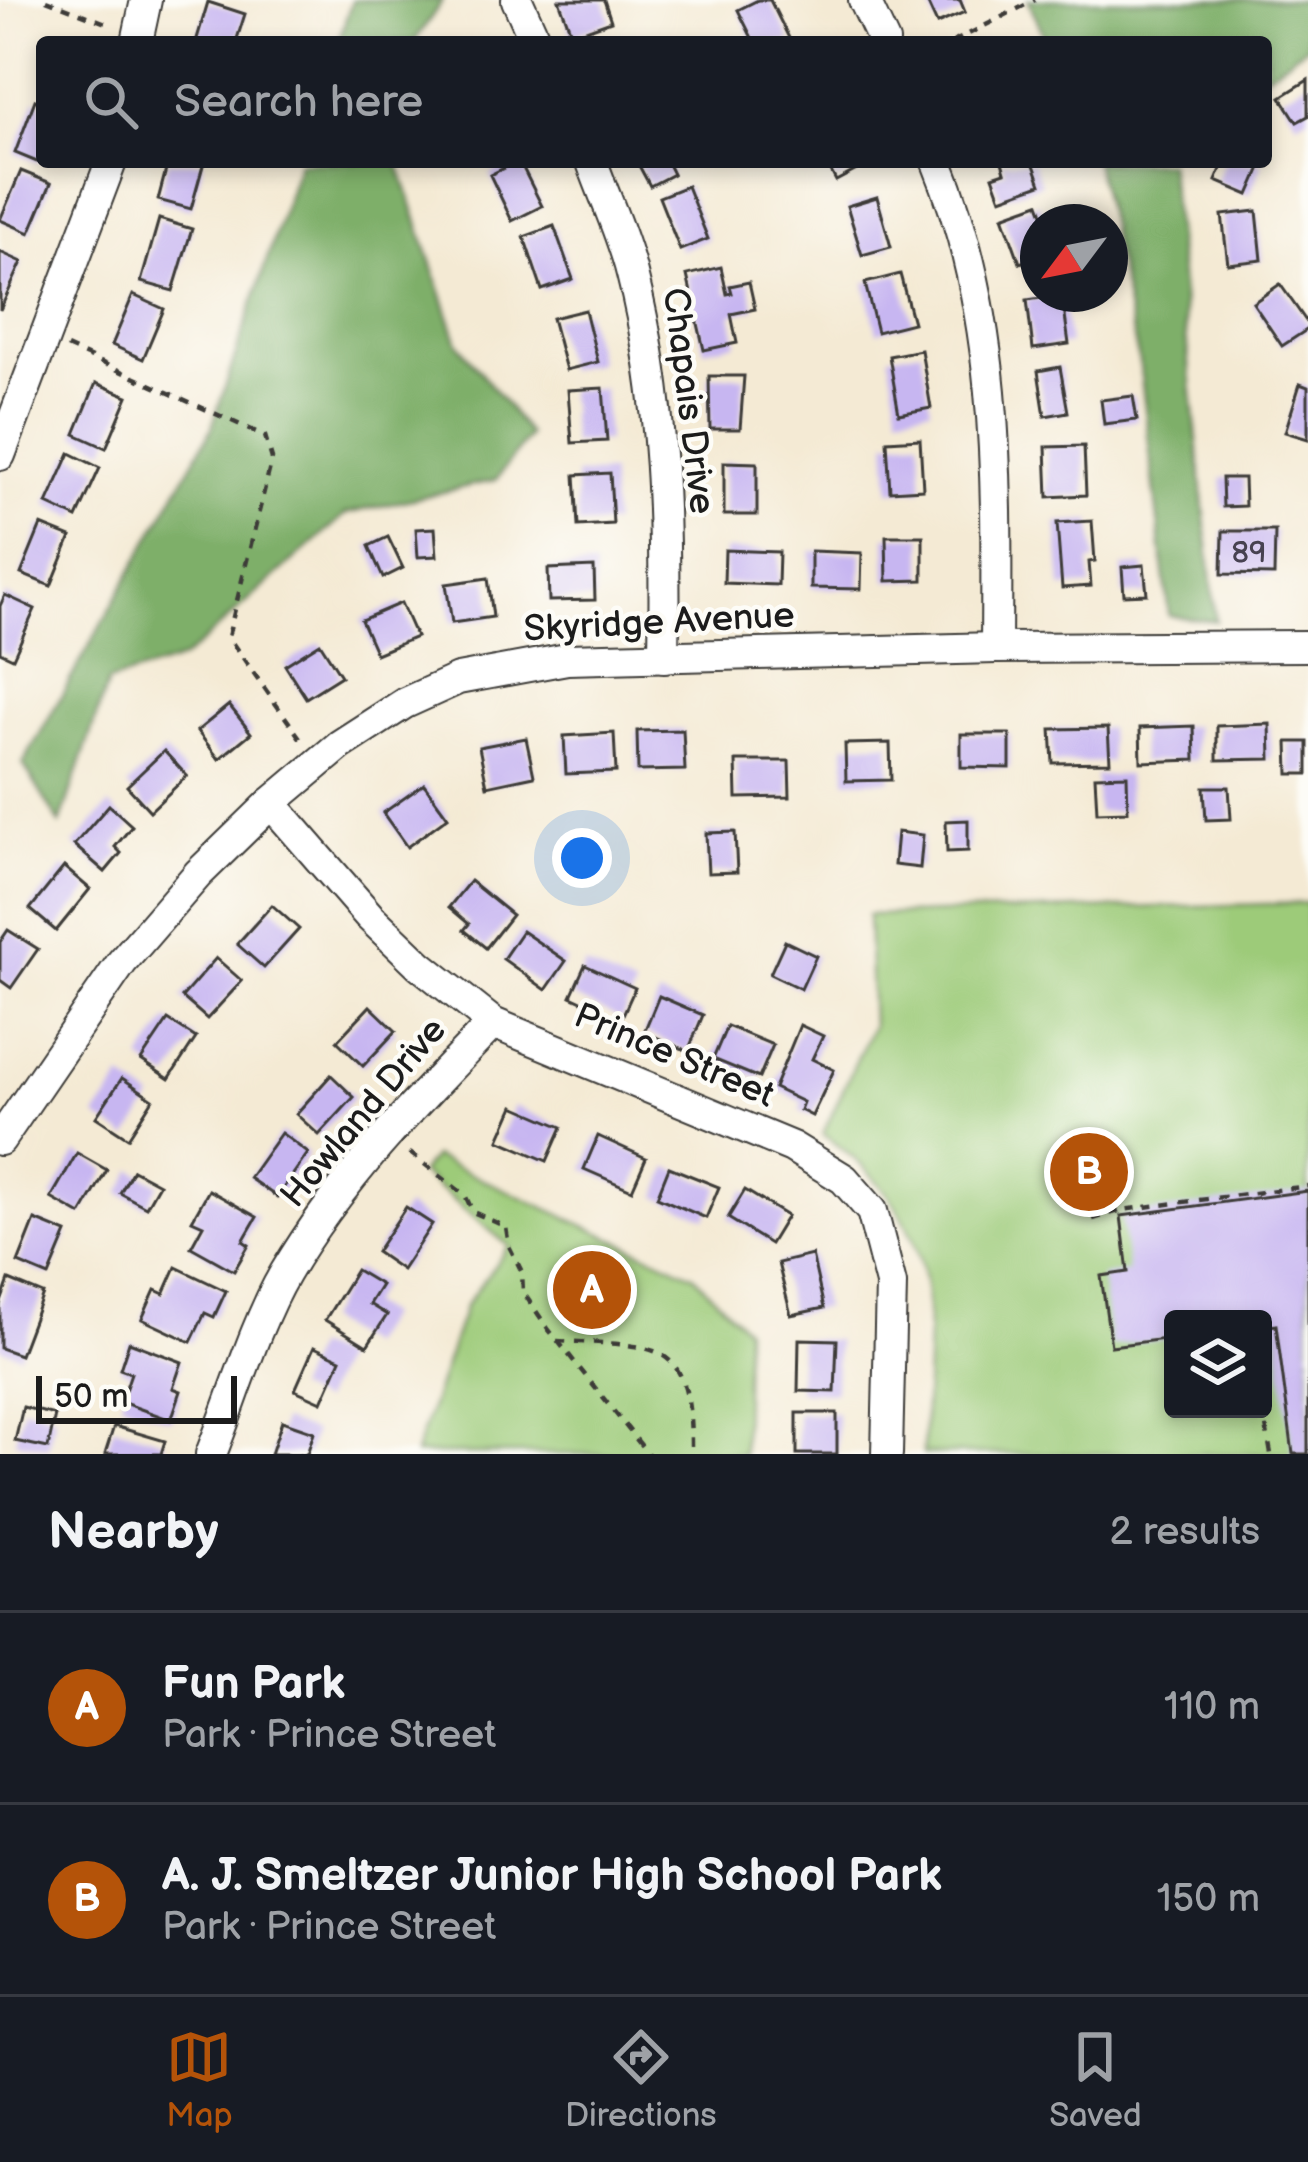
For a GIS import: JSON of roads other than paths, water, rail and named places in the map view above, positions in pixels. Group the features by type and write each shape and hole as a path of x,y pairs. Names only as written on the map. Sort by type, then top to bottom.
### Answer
{"street":[{"path":"139,36 146,0"},
{"path":"518,0 533,36"},
{"path":"864,0 881,36"},
{"path":"0,454 109,168"},
{"name":"Chapais Drive","path":"594,168 632,271 646,343 666,534 664,657"},
{"path":"939,168 976,280 993,392 996,648"},
{"name":"Skyridge Avenue","path":"0,1140 122,962 198,874 318,764 405,703 458,679 568,659 1308,646"},
{"name":"Prince Street","path":"271,803 370,917 419,965 493,1023 792,1147 844,1179 872,1210 891,1284 887,1454"},
{"name":"Howland Drive","path":"211,1454 282,1277 334,1196 493,1023"}],"place":[{"name":"A. J. Smeltzer Junior High School Park","path":"1089,1172"},
{"name":"Fun Park","path":"592,1290"}]}
